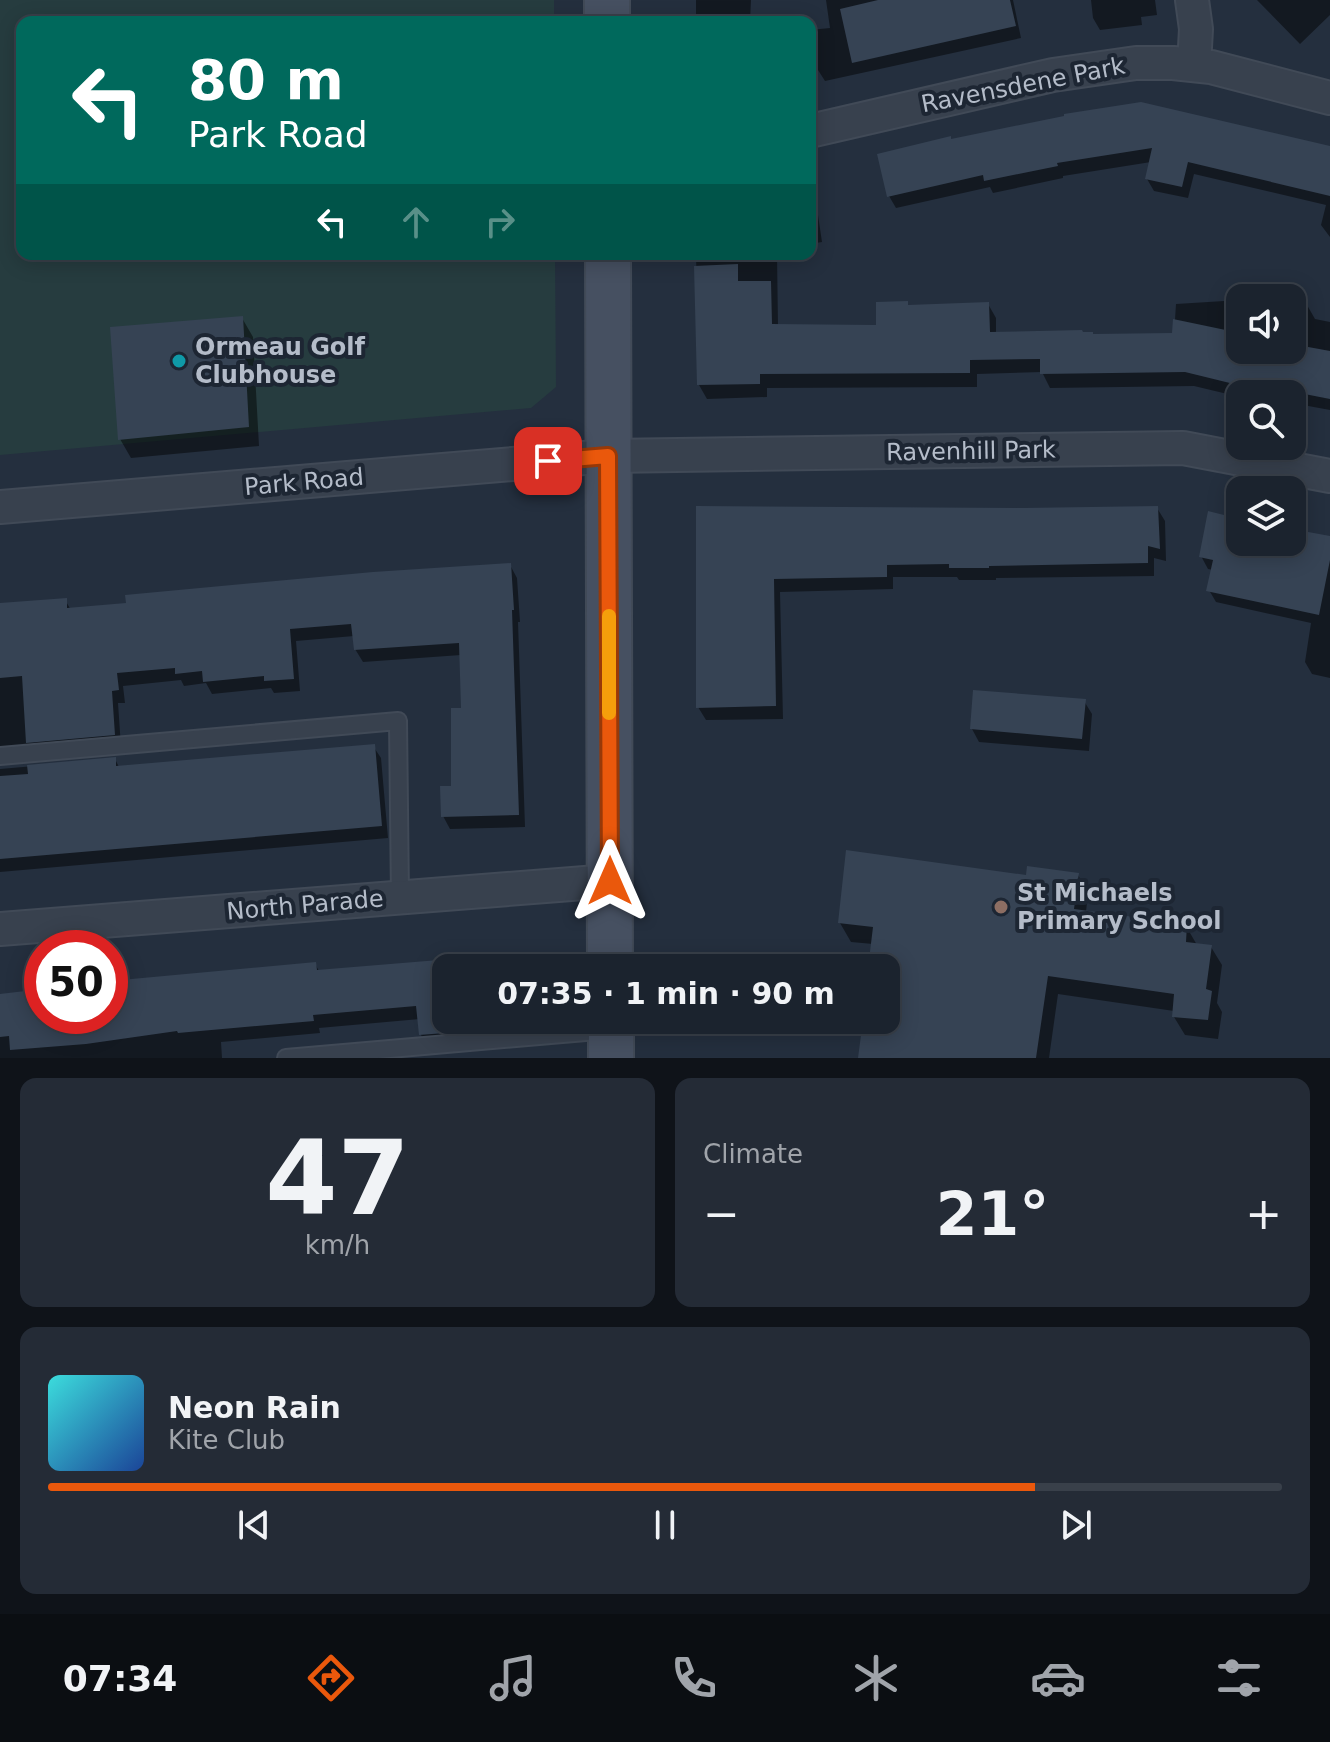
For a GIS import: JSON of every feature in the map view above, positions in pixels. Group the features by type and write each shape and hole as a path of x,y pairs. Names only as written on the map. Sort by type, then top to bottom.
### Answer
{"main road":[{"path":"608,260 610,954"}],"street":[{"path":"1192,0 1196,29 1194,65"},
{"name":"Ravensdene Park","path":"816,130 1053,75 1136,63 1211,67 1330,98"},
{"name":"Ravenhill Park","path":"608,456 1183,448 1330,476"},
{"name":"Park Road","path":"0,507 608,456"},
{"name":"North Parade","path":"0,929 610,881"}],"lane":[{"path":"0,756 398,721 400,897"},
{"path":"286,1058 611,1036"}],"green space":[{"path":"0,0 554,0 554,16 16,16 16,260 555,260 556,387 531,408 0,455"}],"building":[{"path":"878,0 1010,0 1016,26 852,63 840,9"},
{"path":"1141,102 1330,146 1330,196 1188,162 1182,187 1145,179 1152,148 1057,163 1058,166 984,181 983,175 887,197 877,154 951,136 951,139 1064,114"},
{"path":"738,264 738,281 771,281 772,324 876,325 876,302 908,301 908,305 989,302 990,332 1082,330 1093,334 1172,333 1173,319 1226,330 1226,364 1306,364 1306,347 1330,351 1330,399 1306,394 1306,380 1226,382 1185,372 1040,374 1040,359 970,360 970,373 760,374 760,384 697,385 694,266"},
{"name":"Ormeau Golf Clubhouse","path":"243,316 249,427 118,440 110,327"},
{"path":"696,506 1158,506 1160,549 1148,546 1148,563 989,568 949,568 949,564 887,565 887,577 774,579 776,706 696,708"},
{"path":"1208,511 1226,516 1226,556 1306,556 1306,532 1330,536 1330,560 1319,615 1206,591 1213,560 1199,557"},
{"path":"511,563 519,815 441,817 440,786 451,786 451,708 461,708 459,643 354,650 351,624 290,629 294,679 264,681 264,676 203,682 202,671 175,674 175,668 117,673 119,690 112,691 115,735 26,743 22,676 0,678 0,603 67,598 67,608 126,603 125,595 373,572"},
{"path":"973,690 1086,699 1082,739 970,729"},
{"path":"375,744 382,826 0,859 0,776 28,774 27,765 116,757 116,766"},
{"name":"St Michaels Primary School","path":"846,850 1026,875 1027,866 1079,873 1074,909 1187,924 1186,942 1212,945 1206,989 1212,991 1208,1020 1172,1017 1174,994 1048,976 1036,1058 858,1058 861,1034 900,1034 900,954 870,954 873,927 838,923"},
{"path":"432,961 432,1034 419,1035 416,1006 313,1015 314,1021 177,1031 86,1044 10,1050 9,1036 0,1037 0,994 24,991 24,1034 128,1034 128,979 316,962 317,970"}],"slow traffic":[{"path":"609,616 609,713"}],"place":[{"name":"Ormeau Golf Clubhouse","path":"179,361"},
{"name":"St Michaels Primary School","path":"1001,907"}],"route":[{"path":"548,461 608,456 610,881"}]}
